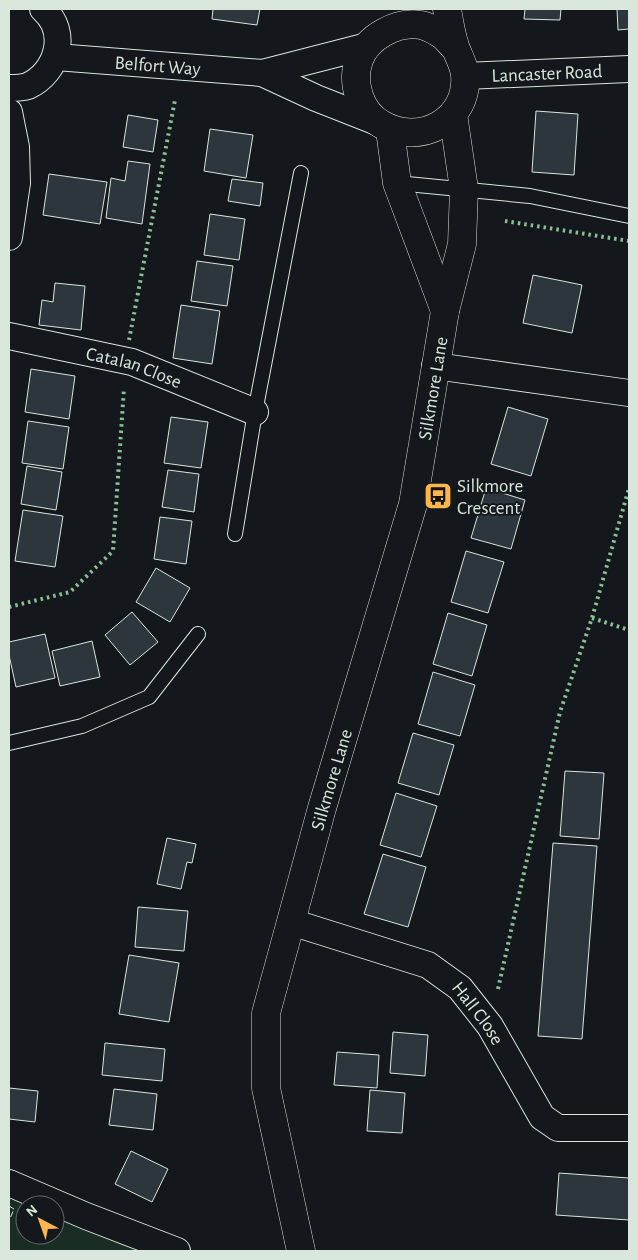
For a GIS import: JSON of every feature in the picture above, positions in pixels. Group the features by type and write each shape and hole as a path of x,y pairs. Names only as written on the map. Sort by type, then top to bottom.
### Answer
{"street":[{"path":"9,88 26,87 40,79 48,72 56,57 57,34 48,13 44,9"},
{"path":"447,9 455,48"},
{"path":"378,30 421,25 440,33 455,48 462,61 465,76 463,96 453,114 440,125 424,132 407,134 383,126"},
{"name":"Belfort Way","path":"262,73 378,30"},
{"name":"Silkmore Lane","path":"378,30 359,60 356,78 357,86 362,105 383,126 397,183 445,311"},
{"name":"Belfort Way","path":"56,57 262,73 383,126"},
{"name":"Lancaster Road","path":"465,76 629,69"},
{"path":"9,112 16,147 18,183 9,237"},
{"name":"Silkmore Lane","path":"301,1251 266,1088 266,1013 325,798 413,504 445,311 462,244 464,189 453,114"},
{"name":"Catalan Close","path":"9,336 132,362 255,412"},
{"path":"435,366 629,394"},
{"name":"Hall Close","path":"291,922 428,966 460,988 490,1026 542,1117 558,1128 629,1128"},
{"path":"9,1183 139,1244 177,1251"}],"lane":[{"path":"235,534 255,412 301,173"},
{"path":"397,183 530,196 629,216"},
{"path":"9,743 82,726 149,697 198,634"}],"green space":[{"path":"9,1194 15,1197 15,1245 65,1245 65,1217 148,1251 9,1251"}],"building":[{"path":"213,9 260,9 257,25 212,19"},
{"path":"525,9 561,9 560,20 524,19"},
{"path":"617,9 629,9 629,29 618,30"},
{"path":"536,111 578,114 574,175 532,172"},
{"path":"128,115 158,120 153,152 123,147"},
{"path":"210,129 253,135 246,178 204,171"},
{"path":"128,161 150,164 142,224 106,218 111,178 125,181"},
{"path":"49,174 107,182 100,224 43,215"},
{"path":"232,179 263,183 260,206 228,201"},
{"path":"210,214 245,219 239,260 204,255"},
{"path":"197,261 233,266 227,306 191,301"},
{"path":"533,275 582,285 572,333 523,323"},
{"path":"55,283 85,286 81,330 39,325 42,300 53,302"},
{"path":"181,305 220,311 212,364 173,358"},
{"path":"31,369 75,376 69,419 25,412"},
{"path":"508,407 548,419 531,476 491,464"},
{"path":"171,417 208,422 201,468 164,463"},
{"path":"28,421 69,427 63,469 22,463"},
{"path":"27,466 62,472 56,510 21,504"},
{"path":"168,470 199,474 194,512 162,507"},
{"path":"486,488 525,500 511,549 471,538"},
{"path":"23,510 63,516 55,567 15,561"},
{"path":"160,517 192,521 186,564 154,559"},
{"path":"466,551 504,562 488,613 451,602"},
{"path":"156,568 190,588 170,622 136,602"},
{"path":"132,612 158,642 130,665 105,635"},
{"path":"448,613 487,625 472,676 433,664"},
{"path":"45,634 55,678 16,687 9,655 9,642"},
{"path":"92,641 100,677 60,686 52,651"},
{"path":"433,672 475,685 460,736 418,724"},
{"path":"413,733 454,745 439,795 398,783"},
{"path":"565,771 604,773 599,839 560,836"},
{"path":"396,793 437,806 421,857 380,845"},
{"path":"167,838 196,844 192,863 187,862 181,889 157,884"},
{"path":"553,843 597,846 582,1039 538,1036"},
{"path":"383,854 426,867 408,927 364,914"},
{"path":"138,907 188,911 184,951 135,947"},
{"path":"129,955 179,963 169,1022 119,1014"},
{"path":"393,1032 428,1035 425,1076 390,1073"},
{"path":"105,1043 165,1049 162,1081 102,1075"},
{"path":"337,1052 379,1055 377,1088 334,1085"},
{"path":"9,1088 38,1091 35,1122 9,1119"},
{"path":"114,1089 157,1094 153,1130 109,1125"},
{"path":"370,1090 405,1093 402,1133 367,1131"},
{"path":"131,1151 168,1169 152,1202 115,1184"},
{"path":"559,1173 629,1178 629,1220 556,1215"}],"hedge":[{"path":"129,340 175,100"},
{"path":"505,221 629,241"},
{"path":"9,607 70,592 113,551 124,388"},
{"path":"498,989 560,712 592,618 629,488"},
{"path":"592,618 629,630"}],"fence":[{"path":"9,1206 14,1209 9,1221"}],"place":[{"name":"Silkmore Crescent","path":"438,496"}]}
